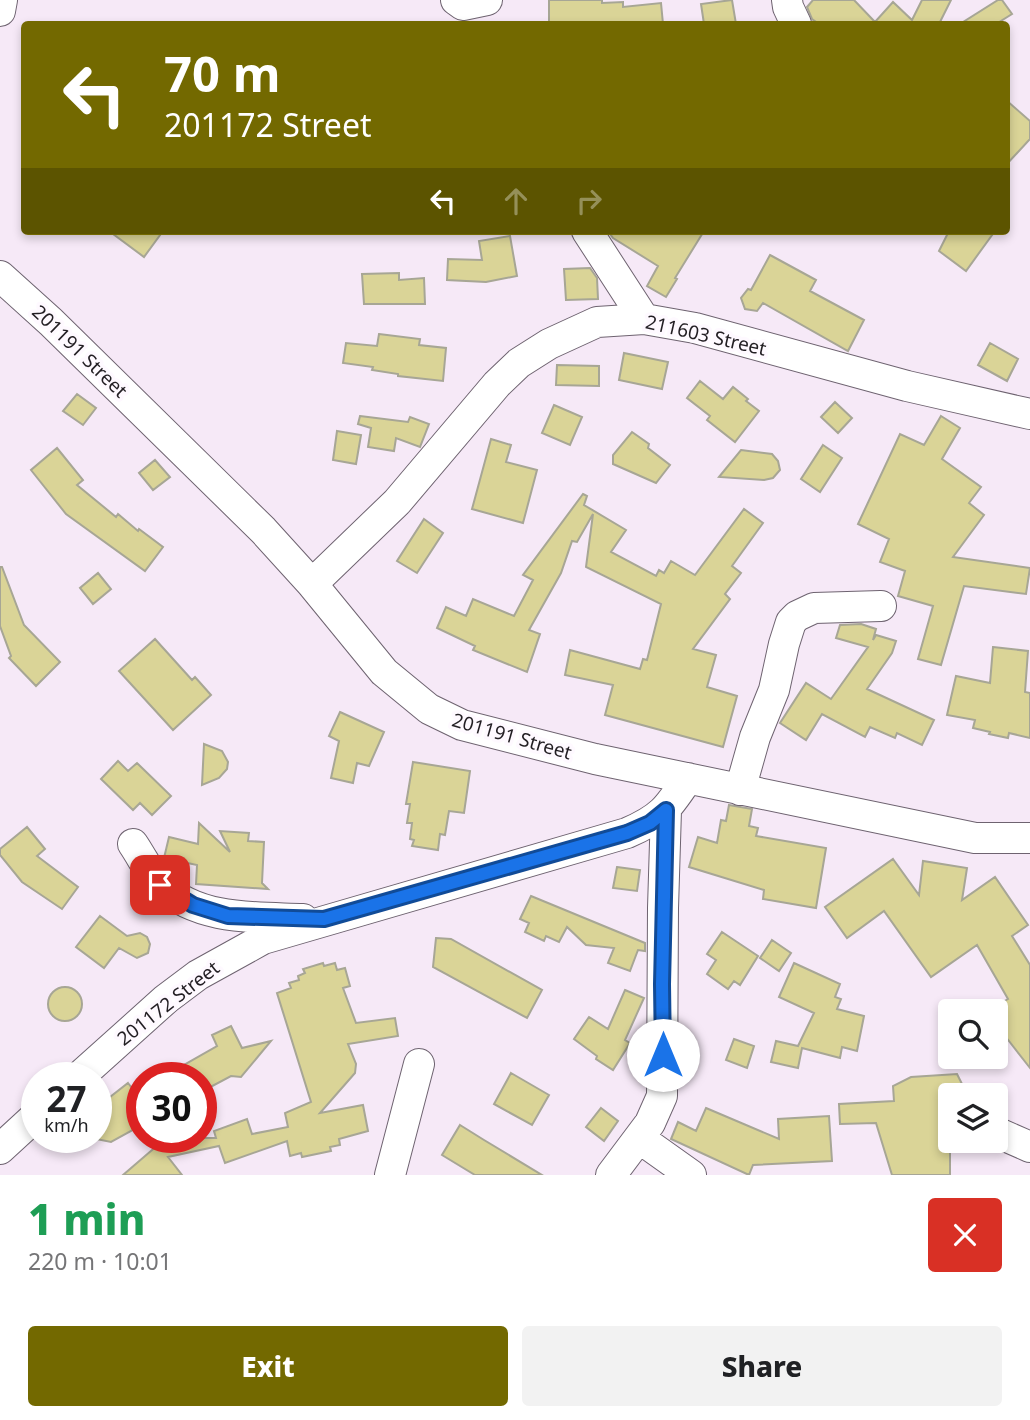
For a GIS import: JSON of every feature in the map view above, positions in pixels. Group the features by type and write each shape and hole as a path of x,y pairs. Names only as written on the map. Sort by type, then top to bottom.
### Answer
{"street":[{"path":"0,11 2,0"},
{"path":"456,0 463,5 487,0"},
{"path":"787,0 794,21"},
{"path":"590,235 644,319"},
{"name":"201191 Street","path":"0,276 51,322 263,530 312,584 384,672 429,709 462,725 595,759 975,838 1030,838"},
{"name":"211603 Street","path":"312,584 397,502 497,384 519,363 561,338 597,322 644,319 695,328 907,386 1030,414"},
{"path":"740,790 755,737 774,690 783,644 791,622 814,608 881,606"},
{"name":"201172 Street","path":"96,1062 166,999 198,975 263,939 324,919 627,833 650,823 666,810 688,778"},
{"path":"611,1175 639,1139 657,1111 662,1096 666,810"},
{"path":"134,844 160,885 193,905 228,916 324,919"},
{"path":"390,1175 419,1064"},
{"path":"0,1149 21,1130"},
{"path":"1008,1137 1030,1147"},
{"path":"639,1139 691,1175"}],"building":[{"path":"549,0 602,0 602,3 623,2 623,7 661,3 663,21 549,21"},
{"path":"732,0 736,21 704,21 701,4"},
{"path":"813,0 854,0 874,21 815,21 807,7"},
{"path":"922,0 951,0 940,21 876,21 893,2 912,20"},
{"path":"998,0 1002,0 1012,14 1001,21 965,21"},
{"path":"1010,104 1030,121 1030,139 1010,161"},
{"path":"114,235 160,235 144,257"},
{"path":"611,235 702,235 666,297 647,286 658,266"},
{"path":"947,235 992,235 966,271 939,251"},
{"path":"510,236 517,276 486,282 447,280 448,259 482,260 479,241"},
{"path":"770,255 816,280 810,291 864,320 848,351 763,303 757,311 745,309 741,298 748,289 751,290"},
{"path":"590,268 597,278 598,299 566,300 564,269"},
{"path":"399,273 399,280 424,278 425,304 364,304 362,274"},
{"path":"379,334 420,339 419,345 446,348 443,381 398,376 372,370 373,367 343,363 346,343 377,346"},
{"path":"990,343 1018,359 1007,381 978,365"},
{"path":"624,353 668,362 662,389 619,380"},
{"path":"557,365 599,366 599,386 556,385"},
{"path":"700,381 723,399 733,387 759,411 735,442 707,420 710,416 687,398"},
{"path":"77,394 96,408 83,425 63,411"},
{"path":"835,402 852,418 838,433 821,417"},
{"path":"554,405 582,417 570,445 542,433"},
{"path":"360,416 408,422 410,417 429,424 420,447 396,438 394,451 368,447 371,428 358,424"},
{"path":"941,416 960,428 942,459 981,487 969,503 984,515 953,557 1030,568 1026,594 964,586 941,665 918,659 933,606 898,596 905,571 880,562 889,539 858,524 900,434 924,445"},
{"path":"337,431 361,435 356,464 333,460"},
{"path":"632,432 670,465 656,483 613,464 613,455"},
{"path":"491,439 511,445 506,462 537,470 523,523 472,509"},
{"path":"823,445 842,458 820,492 801,479"},
{"path":"57,448 83,480 77,485 116,517 118,514 163,547 145,571 66,514 31,470"},
{"path":"741,450 772,454 778,461 780,470 773,478 764,480 719,477"},
{"path":"155,460 170,477 153,490 139,473"},
{"path":"583,494 587,496 584,505 626,530 611,552 656,576 659,570 664,573 671,561 695,575 744,509 763,523 732,566 741,573 725,594 730,599 693,649 716,655 707,687 737,696 723,747 605,715 613,685 565,675 570,650 640,669 643,659 647,660 661,604 586,567 593,514 577,542 572,541 561,573 529,630 540,634 527,672 473,650 475,646 437,628 446,607 466,616 473,599 514,616 533,580 523,575"},
{"path":"424,519 443,533 417,573 397,561"},
{"path":"0,567 24,625 60,662 36,686 9,658 11,656 0,626"},
{"path":"98,573 111,589 93,604 80,588"},
{"path":"861,624 876,629 873,640 876,635 896,641 892,653 867,689 934,720 922,745 897,733 895,738 870,727 865,737 822,714 806,740 780,723 806,683 831,699 868,647 836,638 840,625"},
{"path":"155,639 192,680 195,677 211,695 173,730 119,671"},
{"path":"993,647 1028,651 1025,692 1030,693 1030,738 1009,733 1008,738 989,734 990,732 973,728 975,720 947,715 956,676 990,683"},
{"path":"340,712 384,732 369,766 357,763 353,783 331,778 339,741 329,736"},
{"path":"204,744 222,751 228,762 227,769 219,778 202,785"},
{"path":"118,761 128,771 137,763 171,796 152,815 140,803 133,810 101,779"},
{"path":"413,762 470,771 464,813 449,811 445,835 440,834 438,850 412,846 414,840 410,839 412,823 407,823 410,804 406,804"},
{"path":"729,805 752,809 749,826 758,828 756,836 826,848 816,908 763,899 764,890 689,867 698,837 717,843 721,820 726,821"},
{"path":"199,823 230,852 220,831 249,833 248,841 264,842 262,883 268,889 196,884 197,865 164,858 169,837 198,844"},
{"path":"27,827 45,849 37,856 78,887 62,909 22,882 0,855 0,849"},
{"path":"893,859 919,895 923,861 967,868 962,900 995,877 1028,925 1012,936 1030,965 1030,1068 1008,1040 1008,999 977,945 931,977 884,911 847,938 825,907"},
{"path":"617,867 640,870 637,891 613,888"},
{"path":"531,896 645,943 645,951 638,950 630,971 608,963 614,948 586,945 567,927 559,942 546,936 544,941 525,932 529,923 520,919"},
{"path":"100,916 127,936 140,933 147,937 150,944 148,953 137,958 119,948 104,968 76,947"},
{"path":"722,932 758,956 740,985 734,981 728,989 707,974 716,960 707,954"},
{"path":"436,938 451,939 542,990 527,1018 433,967"},
{"path":"772,940 791,953 779,971 760,958"},
{"path":"323,963 324,966 335,963 337,970 345,968 350,986 343,988 356,1023 395,1018 398,1036 348,1044 356,1064 355,1073 320,1113 363,1105 368,1131 339,1139 340,1145 330,1147 331,1151 302,1157 301,1153 290,1156 287,1141 225,1163 217,1146 217,1130 247,1119 252,1134 288,1127 285,1113 311,1102 277,993 291,988 289,983 299,980 298,976 305,973 303,969"},
{"path":"794,963 840,984 835,997 841,999 837,1009 864,1016 857,1051 842,1047 840,1058 802,1048 798,1068 771,1062 776,1041 798,1046 814,1013 779,997"},
{"path":"65,987 77,992 82,1004 77,1016 65,1021 53,1016 48,1004 53,992"},
{"path":"625,990 644,998 625,1040 630,1043 613,1070 574,1039 589,1017 608,1029"},
{"path":"231,1026 242,1048 271,1041 241,1077 231,1076 217,1083 217,1062 189,1062 217,1046 212,1035"},
{"path":"734,1039 754,1046 747,1068 726,1060"},
{"path":"511,1073 549,1095 532,1125 494,1104"},
{"path":"957,1074 962,1083 938,1083 938,1153 950,1153 950,1175 892,1175 876,1123 840,1124 839,1104 894,1101 893,1086 911,1077"},
{"path":"126,1085 126,1134 112,1141 112,1096"},
{"path":"601,1108 618,1121 604,1141 586,1127"},
{"path":"706,1108 779,1139 778,1119 829,1116 832,1161 753,1165 749,1175 671,1139 678,1122 696,1131"},
{"path":"460,1125 542,1175 475,1175 442,1155"},
{"path":"149,1153 187,1153 168,1157 182,1175 123,1175"}],"route":[{"path":"160,885 193,905 228,916 324,919 627,833 650,823 666,810 663,1055"}]}
